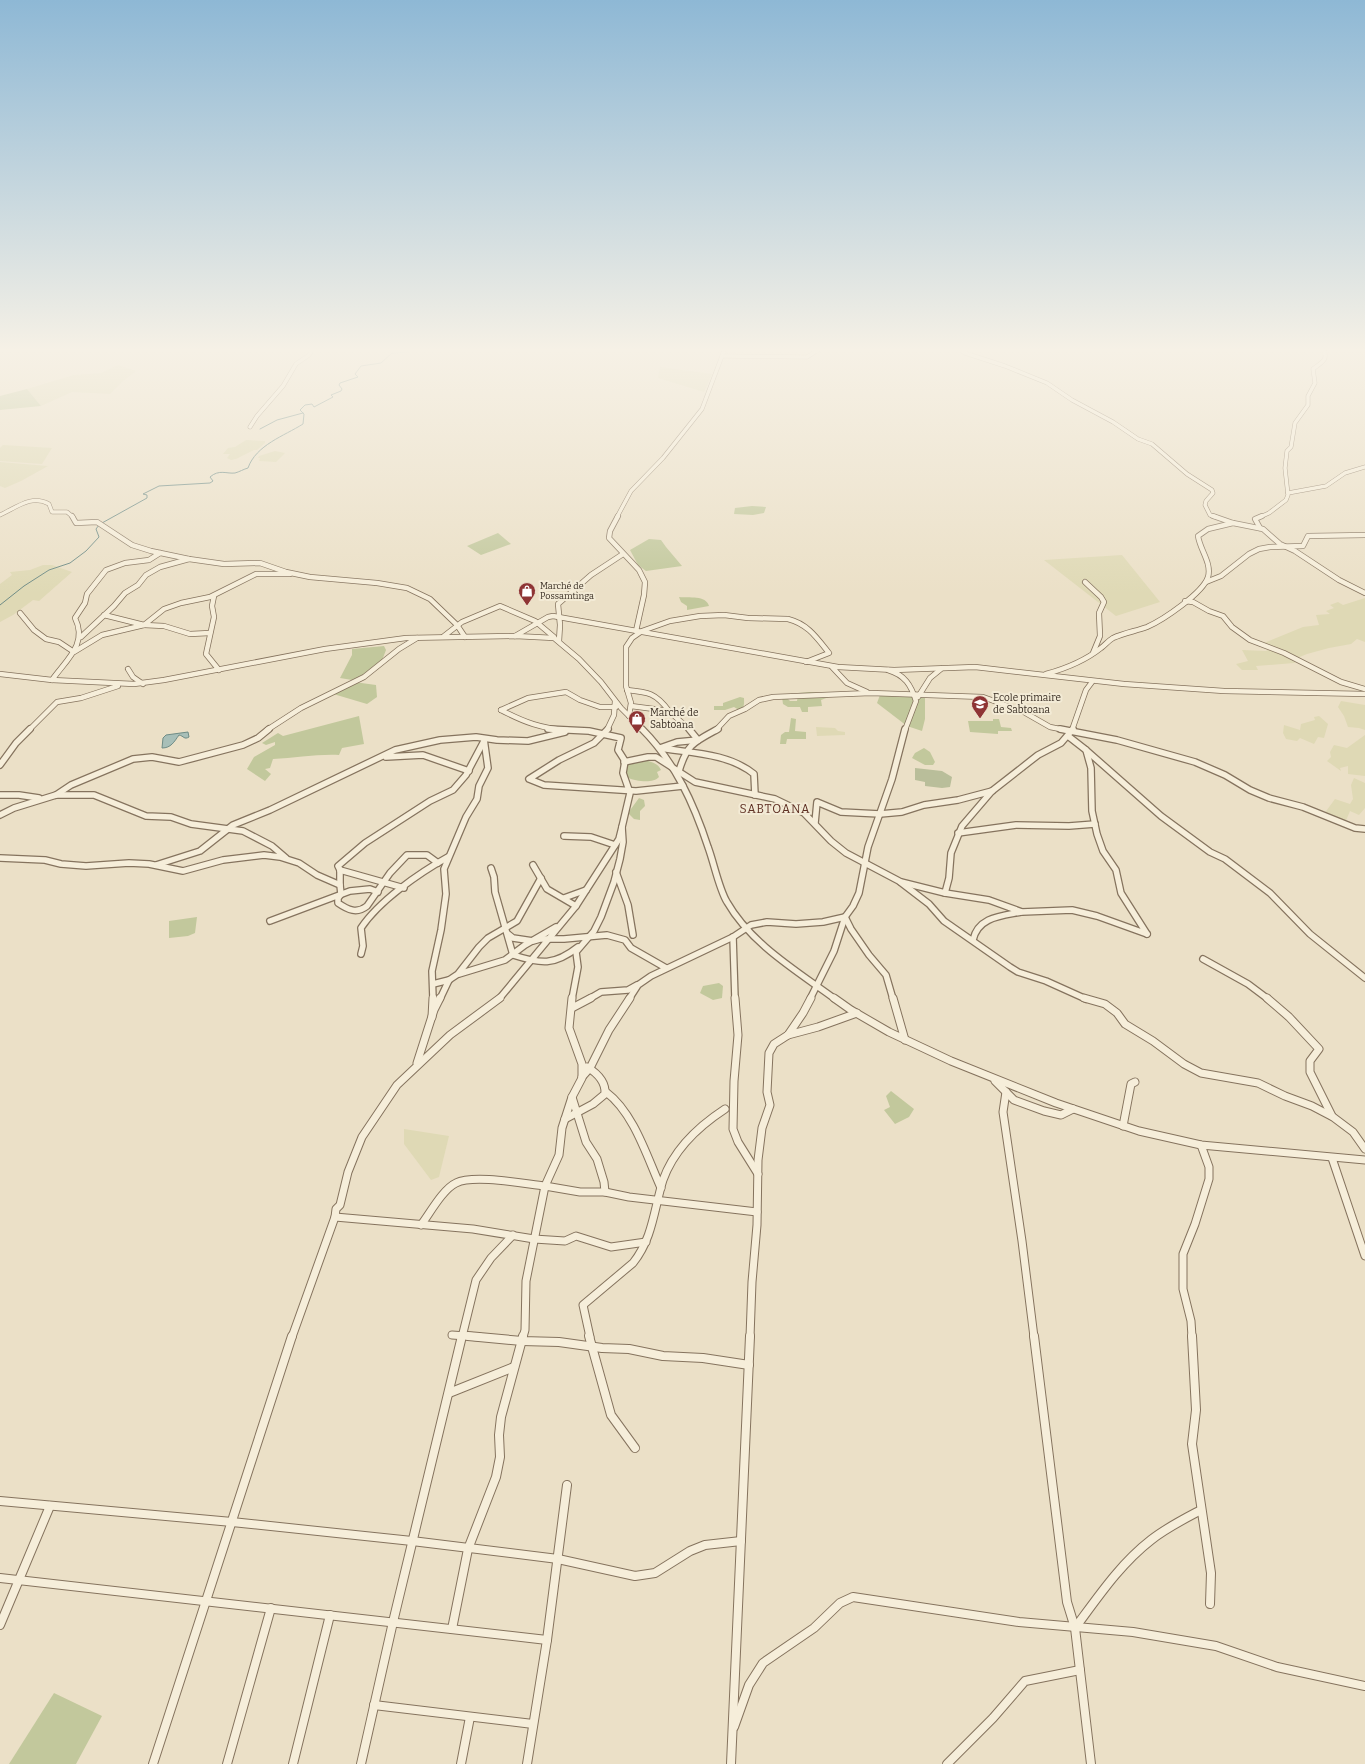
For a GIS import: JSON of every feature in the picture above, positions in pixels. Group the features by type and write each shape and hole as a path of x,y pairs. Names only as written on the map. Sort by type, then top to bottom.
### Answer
{"street":[{"path":"636,631 647,590 646,582 634,564 609,538 612,528 631,491 663,458 685,430"},
{"path":"1125,430 1137,438 1152,444 1187,474 1212,490 1213,493 1206,501 1205,505 1210,515 1233,523 1260,528 1267,531 1278,542 1334,577 1365,594"},
{"path":"1260,528 1255,519 1269,513 1286,500 1288,493 1285,468 1287,451 1291,446 1294,430"},
{"path":"1288,493 1326,486 1345,473 1365,467"},
{"path":"0,515 27,501 37,500 48,503 52,512 66,512 71,514 76,523 97,522 132,545 160,553 224,564 260,563 310,577 377,583 407,588 430,599 457,625 465,637"},
{"path":"1206,582 1207,559 1199,543 1198,536 1208,529 1233,523"},
{"path":"1042,674 1062,668 1093,653 1109,640 1152,625 1191,597 1206,582 1222,575 1252,552 1273,546 1302,546 1308,536 1340,536 1352,534 1365,535"},
{"path":"52,680 74,652 81,637 124,593 138,585 146,574 150,564 160,553"},
{"path":"556,639 560,625 558,604 597,570 623,554"},
{"path":"146,574 160,567 189,559"},
{"path":"81,637 80,626 75,618 85,602 86,595 98,578 111,566 134,562 150,564"},
{"path":"74,652 102,635 144,625 159,612 176,604 214,596 257,574 267,575 293,573"},
{"path":"1085,582 1101,596 1104,602 1099,613 1100,636 1093,653"},
{"path":"214,596 212,606 214,617 206,654 219,670"},
{"path":"1184,601 1193,602 1209,611 1223,616 1232,627 1250,640 1284,652 1341,682 1365,689"},
{"path":"442,637 451,632 457,625 500,606 527,617 556,639 601,682 616,704 644,730 673,768 701,825 722,894 746,928 784,962 857,1013 905,1040 951,1062 1123,1126 1165,1138 1201,1145 1365,1160"},
{"path":"20,613 34,630 46,639 59,642 74,652"},
{"path":"104,615 144,625 164,626 193,634 210,633"},
{"path":"629,716 631,706 627,690 626,647 641,631 657,625 698,617 722,615 788,619 799,622 810,629 821,641 828,653 805,662"},
{"path":"515,636 524,628 538,624 547,616 641,631 710,646 830,666 888,670 975,667 1042,674 1092,682 1224,691 1365,694"},
{"path":"0,674 52,680 125,685 143,684 325,649 419,637 515,636 556,639"},
{"path":"56,795 71,785 133,759 152,757 179,762 243,745 258,738 271,727 301,708 364,677 399,649 419,637"},
{"path":"830,666 837,671 847,683 871,693"},
{"path":"788,1035 803,1013 817,986 834,951 845,917 853,906 859,893 869,842 880,814 916,697 924,689 930,675 945,668"},
{"path":"128,670 133,677 143,684"},
{"path":"888,670 905,676 916,697"},
{"path":"945,893 949,878 951,852 956,844 958,833 992,791 1038,755 1048,751 1070,734 1086,690 1092,682"},
{"path":"0,765 16,743 57,702 81,698 125,685"},
{"path":"627,690 656,695 662,700 669,711 679,721 687,726 698,740"},
{"path":"433,984 449,980 458,974 501,962 566,920 598,874 615,845 622,827 630,795 623,773 624,762 618,750 621,738 605,733 569,731 539,727 501,710 528,698 566,692 580,700 600,707 616,704"},
{"path":"679,771 685,752 698,740 718,729 729,716 765,698 871,693 916,697 989,699 1022,711 1050,727 1070,734 1148,748 1195,762 1221,773 1250,790 1269,798 1303,807 1350,826 1365,829"},
{"path":"616,704 613,722 605,733 589,746 569,754 529,779 544,785 595,789 642,791 683,786"},
{"path":"631,706 669,711"},
{"path":"156,865 200,851 229,828 250,817 270,810 297,795 395,750 435,740 468,738 528,741 569,731"},
{"path":"1070,734 1121,782 1143,799 1161,816 1210,852 1225,859 1270,893 1310,934 1365,978"},
{"path":"438,863 427,855 407,854 363,910 358,911 346,908 338,903 338,898 341,894 340,870 338,866 364,843 430,801 453,790 469,771 483,745 484,739"},
{"path":"432,1017 434,958 440,935 446,894 444,869 448,856 466,817 477,799 479,786 488,768 484,739"},
{"path":"659,748 677,742 698,740"},
{"path":"659,748 740,764 754,772 755,795"},
{"path":"973,940 973,934 976,929 985,921 1022,912 1072,910 1097,916 1147,934 1121,893 1116,870 1103,851 1092,810 1091,768 1086,750"},
{"path":"380,758 423,754 469,771"},
{"path":"624,762 652,756 663,761 689,779 703,785 738,790 782,801 804,812 831,841 846,853 899,881 929,904 944,921 1018,972 1046,981 1089,1000 1105,1004 1117,1013 1125,1024 1153,1041 1184,1064 1201,1073 1258,1083 1285,1096 1312,1106 1333,1117 1353,1132 1365,1149"},
{"path":"815,823 817,802 841,812 880,814 902,812 924,805 958,800 992,791"},
{"path":"0,795 43,798"},
{"path":"0,815 43,798 56,795 94,795 146,816 171,817 191,824 216,828 229,828 252,835 272,846 287,859"},
{"path":"958,833 983,828 1023,825 1081,826 1095,824"},
{"path":"513,955 532,961 547,963 563,959 594,931 601,917 616,872 623,842 622,827"},
{"path":"564,836 591,837 615,845"},
{"path":"0,858 45,860 61,864 86,866 129,863 156,865 183,871 223,860 264,856 287,859 301,864 317,875 332,880 340,885"},
{"path":"361,954 363,946 361,928 372,912 404,888 421,872 448,856"},
{"path":"532,866 547,889 576,906"},
{"path":"490,868 513,955"},
{"path":"340,870 404,888"},
{"path":"616,872 628,905 633,935"},
{"path":"458,974 479,946 488,938 516,921 541,878"},
{"path":"899,881 945,893 989,900 1022,912"},
{"path":"270,921 284,914 297,911 341,894 366,889 378,892"},
{"path":"564,898 586,890"},
{"path":"572,1008 601,992 628,990 666,968 733,937 751,924 767,922 796,924 823,922 845,917"},
{"path":"845,917 862,945 886,975 905,1040"},
{"path":"153,1764 297,1321 335,1217 336,1209 340,1205 354,1155 363,1134 397,1085 416,1065 450,1035 498,1000 532,961 559,925"},
{"path":"508,934 513,938 533,941 608,935 625,940 631,948 666,968"},
{"path":"733,937 735,1004 738,1035 734,1081 733,1129 738,1142 758,1174"},
{"path":"582,943 576,955 578,967 573,989 569,1032 582,1064 582,1078"},
{"path":"1203,959 1265,996 1299,1027 1319,1049 1310,1062 1309,1071 1312,1080 1333,1117"},
{"path":"416,1065 432,1017 449,980"},
{"path":"452,1629 468,1549 496,1477 500,1457 499,1435 501,1417 525,1330 526,1281 545,1186 560,1151 561,1136 572,1097 582,1078 590,1068 609,1030 638,984"},
{"path":"731,1764 757,1212 758,1160 762,1128 770,1105 767,1092 769,1053 774,1044 788,1035 818,1027 857,1013"},
{"path":"582,1064 590,1068 601,1078 606,1092 615,1099 630,1120 661,1188"},
{"path":"992,1078 1014,1100 1044,1111 1061,1115 1074,1109"},
{"path":"1123,1126 1131,1084 1135,1082"},
{"path":"565,1119 577,1111 598,1102 606,1092"},
{"path":"1006,1092 1003,1112 1022,1240 1067,1602 1075,1628 1092,1764"},
{"path":"572,1097 586,1142 597,1158 604,1182 605,1192"},
{"path":"635,1448 611,1415 591,1346 586,1314 583,1306 633,1263 640,1255 646,1242 667,1171 694,1134 706,1121 726,1109"},
{"path":"1201,1145 1209,1167 1209,1178 1184,1254 1183,1289 1191,1321 1196,1410 1192,1444 1211,1573 1210,1604"},
{"path":"1332,1158 1365,1256"},
{"path":"420,1225 449,1188 456,1182 463,1180 481,1180 545,1186 580,1192 605,1192 629,1197 757,1212"},
{"path":"335,1217 473,1230 534,1239 565,1241 576,1236 591,1242 611,1247 646,1242"},
{"path":"361,1764 412,1541 464,1336 476,1280 491,1258 513,1236"},
{"path":"452,1335 522,1341 559,1342 602,1348 629,1349 663,1356 703,1358 749,1365"},
{"path":"449,1393 514,1367"},
{"path":"527,1764 547,1640 567,1485"},
{"path":"0,1501 232,1522 412,1541 558,1559 634,1576 655,1573 697,1548 705,1545 741,1541"},
{"path":"0,1624 50,1506"},
{"path":"1075,1628 1111,1580 1147,1543 1177,1523 1201,1510"},
{"path":"0,1578 547,1640"},
{"path":"732,1733 744,1696 758,1668 814,1628 840,1603 853,1597 1019,1622 1132,1632 1216,1646 1277,1667 1365,1686"},
{"path":"227,1764 271,1608"},
{"path":"293,1764 330,1615"},
{"path":"947,1764 994,1718 1025,1682 1080,1670"},
{"path":"374,1705 533,1724"},
{"path":"462,1764 470,1717"}],"shaded area":[{"path":"246,440 265,441 265,443 257,450 236,459 231,460 227,458 230,454 223,454 228,448 235,447"},
{"path":"3,445 52,448 42,464 0,461 0,448"},
{"path":"275,451 285,453 276,462 259,461 259,456"},
{"path":"0,462 48,466 5,488 0,486"},
{"path":"1122,555 1160,602 1116,616 1044,560"},
{"path":"43,565 52,565 72,572 39,601 33,600 13,615 0,622 0,584 12,575 10,572 30,570"},
{"path":"1365,598 1365,642 1357,639 1351,644 1307,654 1295,659 1298,661 1294,663 1256,666 1258,670 1242,670 1236,664 1248,661 1242,650 1266,651 1270,649 1264,643 1303,627 1319,625 1316,615 1330,614 1326,611 1334,608 1330,605 1338,602 1343,605"},
{"path":"1341,701 1365,705 1365,730 1348,727 1344,716 1338,707"},
{"path":"1319,716 1328,724 1324,738 1318,737 1314,744 1300,738 1297,741 1286,739 1283,733 1284,725 1300,730 1301,724 1315,720 1314,717"},
{"path":"816,727 835,728 838,731 845,732 845,735 817,736"},
{"path":"1365,735 1365,776 1348,774 1348,766 1340,768 1341,771 1327,761 1331,757 1330,752 1334,745 1347,748"},
{"path":"1354,778 1365,783 1365,808 1359,815 1350,811 1345,823 1324,814 1335,799 1350,804 1353,799 1351,785"},
{"path":"404,1129 449,1136 439,1177 431,1180 404,1144"}],"green space":[{"path":"752,506 766,507 764,513 753,515 734,514 735,508"},
{"path":"498,533 511,544 481,555 467,546"},
{"path":"649,539 661,540 682,566 646,571 638,565 630,550"},
{"path":"679,597 701,599 707,602 709,606 687,610 687,606 681,602"},
{"path":"384,646 386,650 381,663 365,675 352,680 340,678 352,655 352,649"},
{"path":"354,682 376,685 377,697 367,704 330,693"},
{"path":"798,693 823,693 829,697 821,700 822,706 808,707 808,712 802,712 800,707 788,707 783,704 782,697 786,697 790,701 797,701"},
{"path":"880,695 925,698 925,719 922,731 907,726 877,703"},
{"path":"740,697 744,698 744,704 739,710 734,707 725,710 714,710 714,706 723,706 723,703"},
{"path":"359,716 364,744 342,748 339,755 273,759 270,768 265,769 271,774 265,781 247,769 254,757 275,745 275,742 266,745 262,743 278,733 283,736"},
{"path":"791,718 796,719 795,731 806,732 806,739 787,739 786,744 780,744 781,735 785,732 789,732"},
{"path":"993,719 999,719 1001,727 1011,728 1012,731 998,731 998,734 970,732 968,721 993,721"},
{"path":"924,748 930,752 935,762 933,765 925,765 912,758 915,753"},
{"path":"645,760 654,763 660,768 661,770 657,772 659,777 653,781 640,781 628,778 624,773 627,765 634,761"},
{"path":"915,768 942,771 952,777 950,787 942,788 925,786 925,782 915,780"},
{"path":"639,798 644,800 645,806 640,811 640,820 634,819 628,813"},
{"path":"197,917 195,933 188,936 169,938 169,921"},
{"path":"719,983 723,986 722,998 713,1000 700,993 703,986"},
{"path":"891,1091 914,1109 909,1117 895,1124 884,1110 890,1107 886,1096"},
{"path":"54,1693 102,1716 76,1764 9,1764"}],"water":[{"path":"188,732 189,737 185,738 179,735 170,746 162,748 163,738 166,735"}],"waterway":[{"path":"102,523 147,498 147,495 143,494 159,486 210,483 213,481 210,477 217,473 235,473 248,468 257,453 271,442 291,430"},
{"path":"0,605 24,586 49,570 70,563 86,551 99,537 96,529 99,525"}],"place":[{"name":"Marché de Possamtinga","path":"527,606"},
{"name":"Ecole primaire de Sabtoana","path":"980,719"},
{"name":"Marché de Sabtoana","path":"637,734"}],"district":[{"name":"SABTOANA","path":"775,809"}]}
